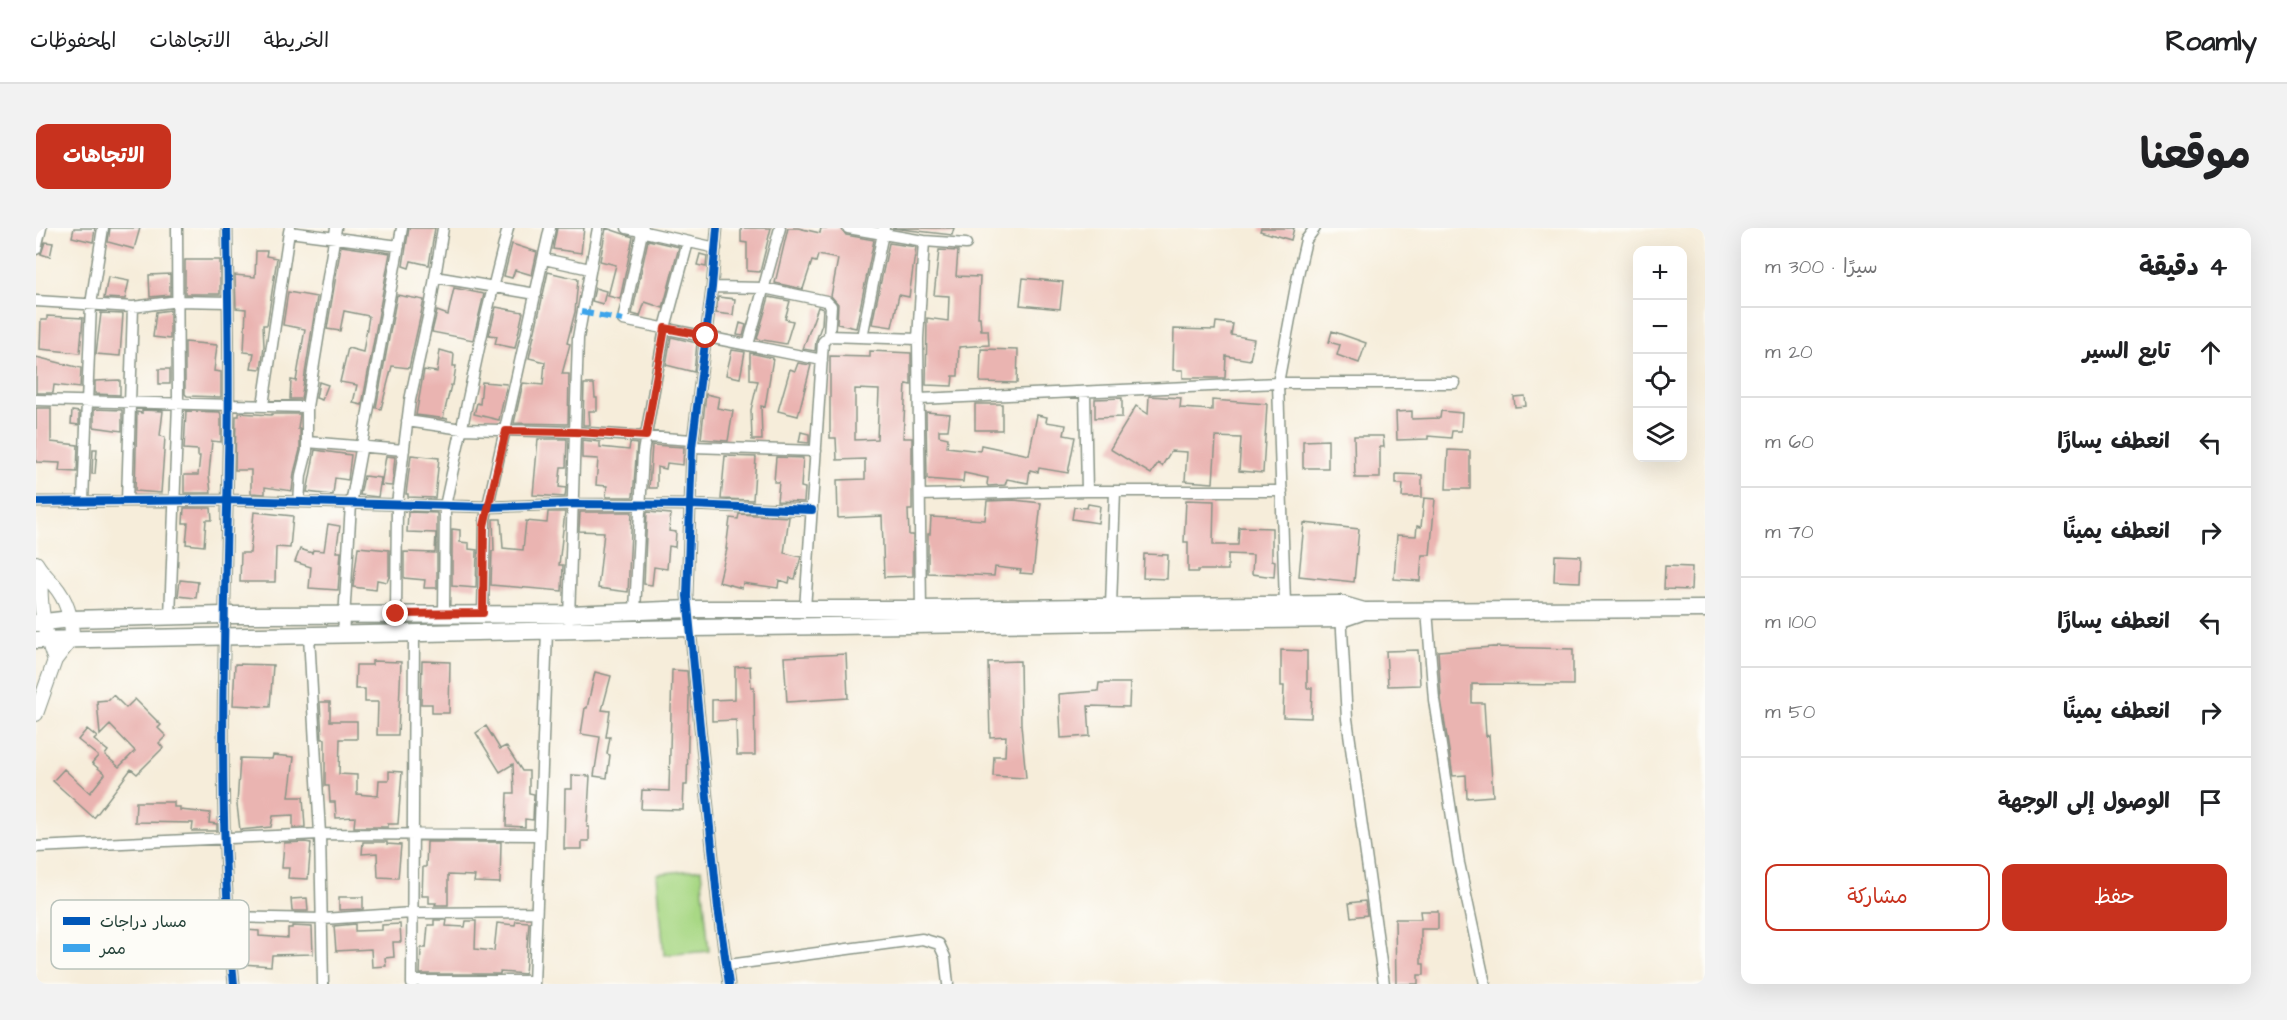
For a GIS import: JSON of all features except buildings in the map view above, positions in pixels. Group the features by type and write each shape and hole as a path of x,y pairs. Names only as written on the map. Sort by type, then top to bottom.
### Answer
{"main road":[{"path":"41,640 691,628 1111,606 1286,604 1341,611"},
{"path":"40,623 71,619 224,615 569,614 690,609 805,609 922,617 1364,610 1705,609"}],"street":[{"path":"36,249 40,228"},
{"path":"83,501 91,304 103,228"},
{"path":"170,617 178,403 177,228"},
{"path":"227,228 228,404 223,636 227,900"},
{"path":"343,635 342,615 351,504 402,228"},
{"path":"396,614 397,504 407,422 443,228"},
{"path":"444,613 445,506 508,228"},
{"path":"483,613 484,526 550,228"},
{"path":"569,631 578,338 598,228"},
{"path":"627,228 643,229 716,248"},
{"path":"717,228 712,287 692,443 687,596 718,908 728,964 729,984"},
{"path":"748,345 780,228"},
{"path":"848,228 883,231 924,241 966,244"},
{"path":"1286,604 1278,383 1306,240 1316,228"},
{"path":"643,229 623,320 822,360"},
{"path":"263,405 290,230 335,233 399,246"},
{"path":"862,337 883,231"},
{"path":"299,502 307,442 307,407 335,233"},
{"path":"922,617 918,339 924,241"},
{"path":"635,611 639,504 646,436 665,328 688,242"},
{"path":"544,259 590,269"},
{"path":"435,278 536,294"},
{"path":"712,287 764,288 826,301 831,306 829,336 823,342 805,609"},
{"path":"36,301 133,307 178,301 228,302"},
{"path":"127,501 133,307"},
{"path":"829,336 918,339"},
{"path":"919,399 1278,383 1455,383"},
{"path":"1085,392 1087,491"},
{"path":"36,400 307,407"},
{"path":"407,422 462,429 646,436 692,443 816,451"},
{"path":"307,442 404,450"},
{"path":"920,495 1087,491 1282,491"},
{"path":"1111,606 1115,491"},
{"path":"36,502 227,500 490,507 639,504 812,510"},
{"path":"36,714 39,697 55,660 72,638 71,619 62,595 39,568"},
{"path":"39,568 41,640 55,660"},
{"path":"1427,610 1434,700 1459,863 1485,984"},
{"path":"1341,611 1347,719 1384,984"},
{"path":"414,634 412,982 534,982 547,631"},
{"path":"309,636 320,834 323,984"},
{"path":"36,847 320,834 538,835"},
{"path":"249,917 323,919 412,913 536,912"},
{"path":"728,964 922,939 939,944 943,950 948,984"},
{"path":"233,969 234,984"}],"green space":[{"path":"701,869 709,951 664,955 657,874"}],"marked path":[{"path":"581,312 623,320"}],"cycle path":[{"path":"227,228 229,401 223,788 227,900"},
{"path":"717,228 692,447 687,596 718,908 729,984"},
{"path":"36,502 227,500 490,507 573,504 690,505 812,510"},
{"path":"233,969 234,984"}],"route":[{"path":"396,614 483,613 484,526 506,431 646,436 665,328 706,336"}]}
